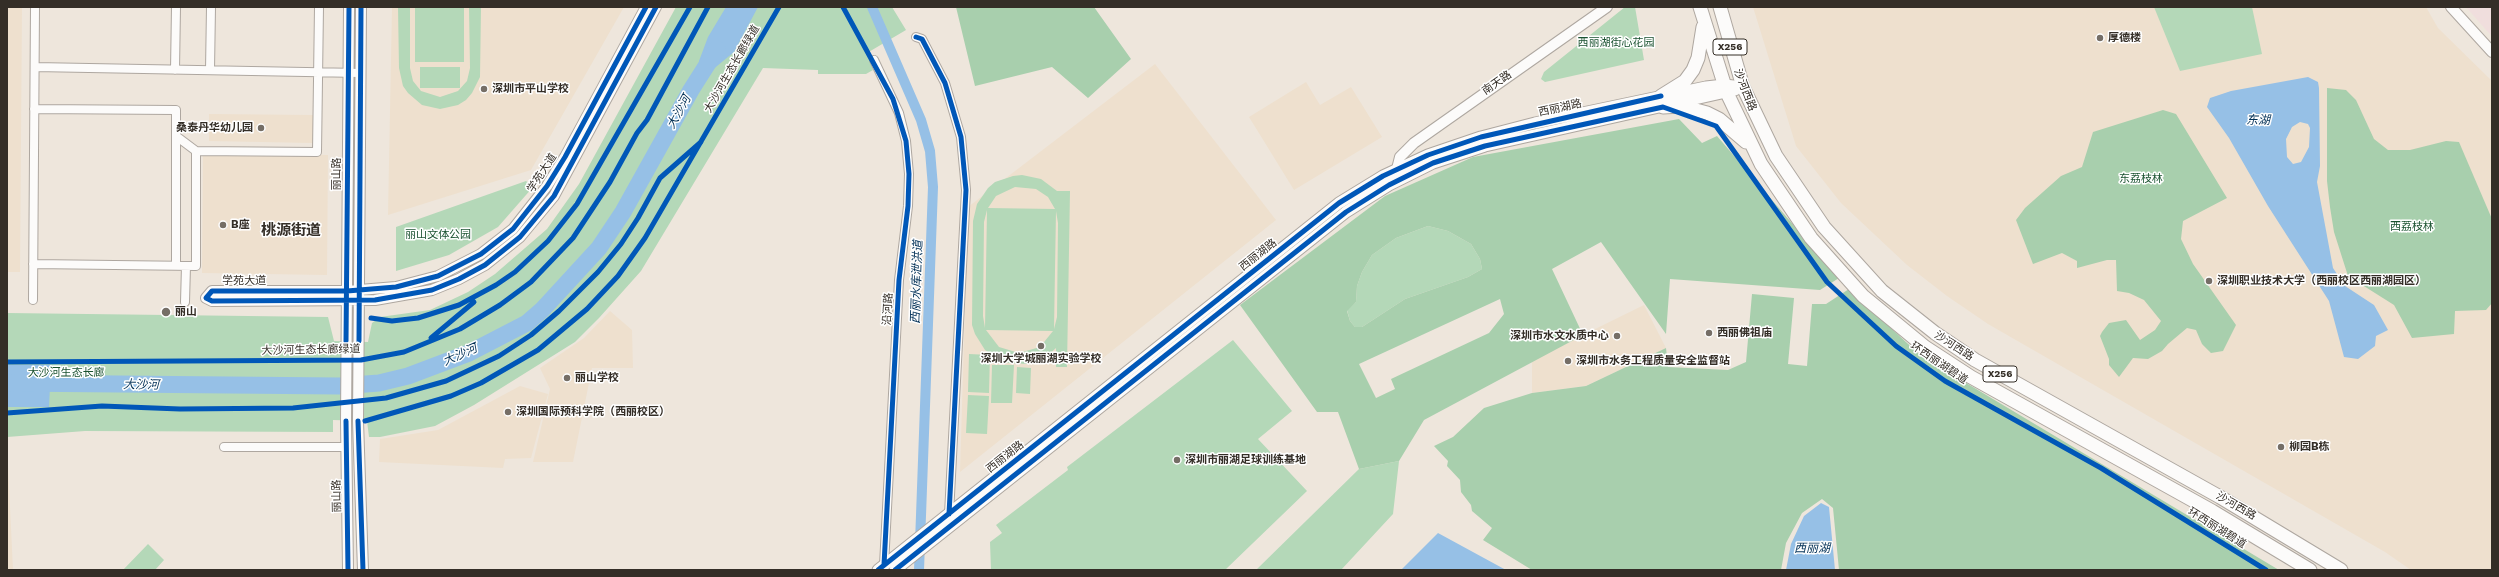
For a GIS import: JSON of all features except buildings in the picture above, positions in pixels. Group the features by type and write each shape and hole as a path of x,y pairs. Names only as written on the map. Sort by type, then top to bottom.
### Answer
{"main road":[{"name":"沙河西路","path":"1700,7 1725,89 1751,146 1780,195 1827,258 1878,309 1919,343 1971,377 2212,511 2310,570"},
{"name":"沙河西路","path":"1720,7 1743,87 1776,156 1808,207 1857,266 1913,317 1980,363 2234,504 2341,570"},
{"path":"1662,101 1685,81 1693,70 1698,58 1704,23"},
{"name":"西丽湖路","path":"925,539 949,514 1339,203 1397,169 1428,155 1481,136 1725,89 1743,87"},
{"name":"西丽湖路","path":"925,539 1346,212 1389,184 1433,163 1485,146 1662,101"},
{"path":"1662,101 1708,113 1719,119 1751,146"},
{"path":"886,568 925,539"}],"street":[{"path":"33,300 35,7"},
{"path":"175,70 176,7"},
{"path":"210,70 211,7"},
{"path":"176,136 196,151 317,152 319,7"},
{"name":"丽山路","path":"348,570 346,341 349,7"},
{"name":"丽山路","path":"361,7 358,421 363,570"},
{"name":"学苑大道","path":"646,7 558,170 536,202 513,229 476,257 438,276 410,285 347,291 212,291 206,298 212,301 359,301 412,295 449,284 485,265 520,237 546,206 563,181 656,7"},
{"name":"南天路","path":"1397,169 1400,157 1414,143 1607,7"},
{"path":"2451,7 2492,52"},
{"path":"916,37 922,38 946,82 961,137 966,190 949,514"},
{"name":"沿河路","path":"874,60 899,113 906,141 909,174 908,206 899,280 886,568"},
{"path":"35,67 360,73"},
{"path":"34,109 176,110 176,265"},
{"path":"33,264 196,266 196,151"},
{"path":"185,302 186,266"},
{"path":"224,447 346,447"}],"shaded area":[{"path":"7,7 22,7 20,272 7,272"},
{"name":"深圳市平山学校","path":"392,7 624,7 531,170 388,215"},
{"name":"深圳职业技术大学（西丽校区西丽湖园区）","path":"1753,7 2426,7 2438,28 2492,81 2492,570 2411,570 2385,552 1988,324 1947,296 1907,265 1841,203 1796,146"},
{"path":"2466,7 2492,7 2492,36 2487,31"},
{"name":"深圳大学城丽湖实验学校","path":"1155,64 1276,220 960,472 968,207"},
{"path":"1306,82 1320,105 1351,87 1382,137 1294,190 1249,117"},
{"name":"桑泰丹华幼儿园","path":"209,114 313,115 313,143 209,141"},
{"path":"203,154 328,155 327,275 202,273"},
{"path":"1644,305 1666,348 1586,386 1532,393 1532,360"},
{"name":"丽山学校","path":"610,311 632,330 633,368 592,368 573,462 533,462 550,389 540,368 584,338"},
{"name":"深圳国际预科学院（西丽校区）","path":"520,386 548,394 531,458 505,459 503,468 379,462 380,439 438,430"},
{"path":"7,444 13,570 7,570"}],"green space":[{"path":"398,7 410,7 410,68 413,81 421,91 440,97 458,91 467,81 470,68 469,7 481,7 480,77 472,93 466,100 458,105 440,109 422,105 408,93 403,86 399,68"},
{"path":"415,7 464,7 464,62 415,62"},
{"name":"大沙河生态长廊","path":"676,7 892,7 906,30 867,53 873,70 866,74 818,74 818,70 763,68 641,271 599,318 575,342 474,405 435,426 380,437 369,437 367,421 333,420 333,432 85,431 7,437 7,313 328,317 334,341 368,342 372,323 380,317 430,310 468,292 495,274 547,229 579,184"},
{"path":"956,7 1094,7 1131,59 1088,98 1052,67 975,86"},
{"name":"西丽湖街心花园","path":"1625,7 1635,7 1644,60 1545,82 1541,79 1544,72"},
{"path":"2154,7 2252,7 2262,54 2180,71"},
{"path":"420,67 460,67 460,88 420,88"},
{"name":"西荔枝林","path":"2327,88 2346,90 2356,100 2374,139 2388,150 2410,150 2446,141 2459,142 2492,219 2492,303 2486,310 2455,311 2454,334 2412,338 2394,305 2348,276 2334,232 2327,181"},
{"name":"东荔枝林","path":"2163,110 2176,114 2227,198 2183,221 2181,239 2193,264 2236,325 2223,351 2211,353 2202,344 2196,330 2187,328 2162,351 2148,359 2133,358 2119,377 2109,365 2109,359 2100,336 2102,332 2109,323 2126,320 2140,340 2155,330 2161,321 2144,300 2129,293 2117,291 2116,260 2107,260 2077,268 2077,261 2062,253 2033,264 2016,220 2025,208 2061,176 2082,167 2093,132"},
{"path":"1679,119 1702,143 1717,136 1839,278 1820,290 1670,279 1666,334 1601,242 1552,269 1583,335 1424,420 1399,461 1359,469 1338,412 1317,412 1240,305 1385,196 1473,157","holes":["1428,226 1448,231 1471,244 1480,259 1482,269 1468,277 1405,299 1362,327 1355,327 1350,321 1347,311 1356,302 1357,286 1362,272 1372,255 1396,238","1500,299 1504,314 1489,333 1391,379 1395,389 1376,398 1359,364"]},
{"path":"1022,175 1041,179 1057,191 1070,191 1067,367 1056,367 1056,348 1046,357 1028,364 1009,363 1001,360 985,350 975,334 972,325 973,221 977,204 988,188 995,182 1013,176","holes":["1015,187 1036,189 1048,197 1055,209 988,208 996,196","987,210 985,328 983,316 984,222","1056,211 1058,223 1057,317 1054,329","986,330 1053,331 1040,347 1019,353 999,347"]},
{"name":"丽山文体公园","path":"526,181 533,187 498,227 449,255 396,271 396,227"},
{"path":"1428,226 1448,231 1471,244 1480,259 1482,269 1468,277 1405,299 1362,327 1355,327 1350,321 1347,310 1356,302 1357,286 1362,272 1372,255 1396,238"},
{"path":"1849,289 1921,356 2279,570 1839,570 1833,508 1822,499 1802,513 1786,543 1781,570 1532,570 1483,540 1492,528 1472,511 1471,505 1461,492 1460,480 1447,466 1448,461 1434,446 1453,437 1484,408 1532,393 1586,386 1666,348 1668,367 1728,370 1746,362 1752,294 1794,298 1788,364 1807,366 1812,304 1826,304"},
{"name":"深圳市丽湖足球训练基地","path":"1233,340 1292,411 1258,439 1307,491 1225,570 991,570 990,542 1002,533 996,525 1068,470 1067,467"},
{"path":"969,354 990,355 989,393 968,392"},
{"path":"992,365 1014,365 1012,403 991,403"},
{"path":"1017,367 1031,368 1030,394 1016,393"},
{"path":"968,395 989,396 987,434 966,433"},
{"path":"1399,461 1393,514 1341,570 1256,570 1359,469"},
{"path":"148,544 164,560 155,570 123,570"}],"water":[{"path":"726,7 758,7 734,52 711,71 701,67 699,61 708,37"},
{"name":"东湖","path":"2308,77 2318,82 2320,166 2317,182 2333,268 2345,286 2374,305 2388,330 2376,336 2375,346 2358,359 2344,357 2329,301 2268,206 2229,138 2207,107 2210,98 2231,91","holes":["2300,122 2308,124 2310,128 2309,147 2301,162 2293,164 2287,157 2286,139 2292,127"]},
{"path":"7,365 51,365 49,407 7,407"},
{"name":"西丽湖","path":"1821,503 1829,507 1835,570 1786,570 1791,544 1804,516"},
{"path":"1438,533 1506,570 1401,570"}],"waterway":[{"name":"西丽水库泄洪道","path":"872,7 921,120 930,151 933,187 919,570"},
{"name":"大沙河","path":"7,383 340,386 379,383 408,376 469,353 527,323 542,310 599,248 623,212 691,90 717,49"}],"cycle path":[{"name":"大沙河生态长廊绿道","path":"346,341 349,7"},
{"name":"大沙河生态长廊绿道","path":"359,341 361,7"},
{"path":"646,7 565,157 547,186 513,229 481,254 438,276 396,287 347,291 212,291 206,298 212,301 375,300 432,290 459,279 485,265 520,237 554,196 656,7"},
{"path":"371,318 392,321 418,318 459,305 496,285 515,272 548,241 577,204 690,7"},
{"name":"大沙河生态长廊绿道","path":"7,362 361,360 404,352 460,329 500,305 531,282 573,238 610,182 637,133 647,120 708,7"},
{"name":"大沙河生态长廊绿道","path":"365,421 451,396 481,383 538,350 587,309 618,276 645,238 779,7"},
{"path":"843,7 893,99 906,141 909,174 908,206 899,280 884,565"},
{"path":"916,37 922,39 945,83 961,137 966,190 949,514"},
{"path":"878,570 1339,203 1383,176 1428,155 1481,137 1661,96"},
{"name":"环西丽湖碧道","path":"895,570 1346,212 1389,185 1433,163 1485,146 1663,107 1716,126 1827,282 1896,346 1945,381 2101,468 2266,570"},
{"path":"7,413 102,406 180,409 293,408 386,398 446,381 499,356 531,335 559,311 598,272 621,244 638,218 660,178 701,142"},
{"path":"431,338 474,302"},
{"path":"346,421 348,570"},
{"path":"358,421 363,570"}],"place":[{"name":"厚德楼","path":"2100,38"},
{"name":"深圳市平山学校","path":"484,89"},
{"name":"桑泰丹华幼儿园","path":"261,128"},
{"name":"B座","path":"223,225"},
{"name":"深圳职业技术大学（西丽校区西丽湖园区）","path":"2209,281"},
{"name":"丽山","path":"166,312"},
{"name":"西丽佛祖庙","path":"1709,333"},
{"name":"深圳市水文水质中心","path":"1617,336"},
{"name":"深圳大学城丽湖实验学校","path":"1041,346"},
{"name":"深圳市水务工程质量安全监督站","path":"1568,361"},
{"name":"丽山学校","path":"567,378"},
{"name":"深圳国际预科学院（西丽校区）","path":"508,412"},
{"name":"柳园B栋","path":"2281,447"},
{"name":"深圳市丽湖足球训练基地","path":"1177,460"}],"district":[{"name":"桃源街道","path":"291,231"}]}
